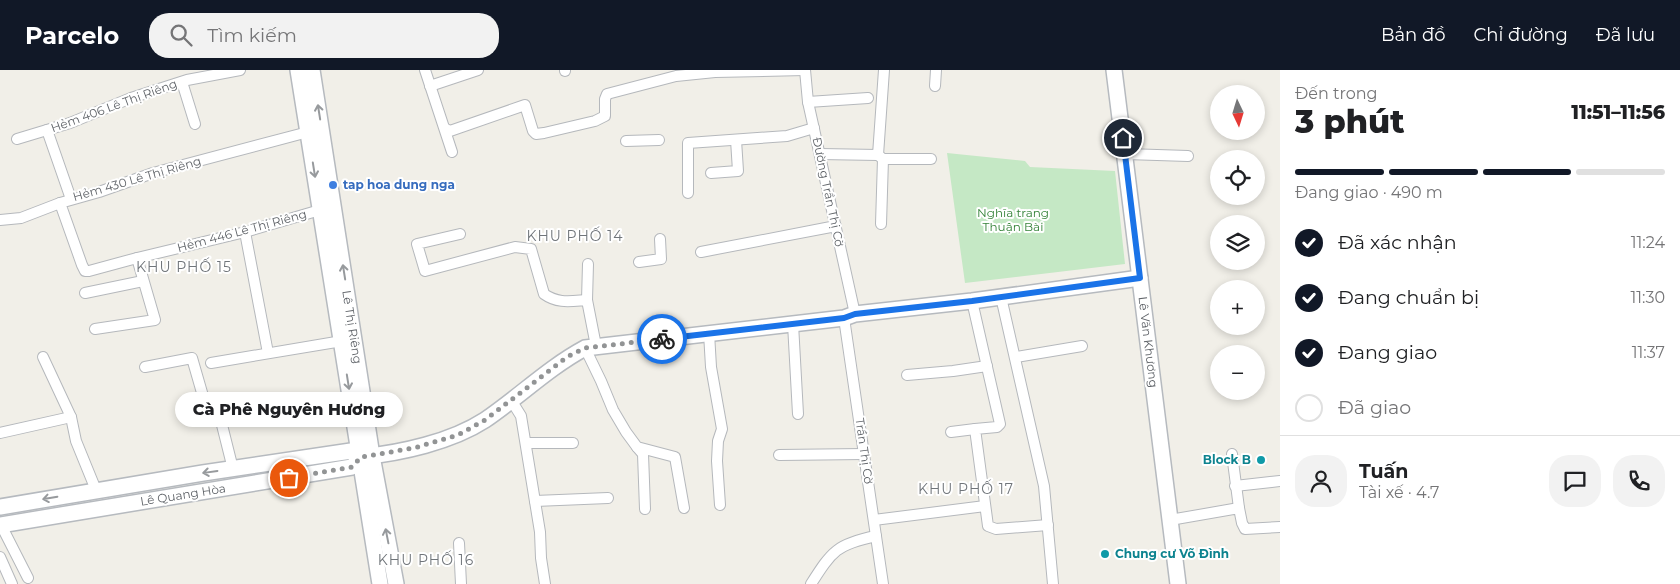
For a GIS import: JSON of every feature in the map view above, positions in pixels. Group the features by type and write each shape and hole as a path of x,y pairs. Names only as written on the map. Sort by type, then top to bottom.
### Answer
{"street":[{"name":"Hẻm 406 Lê Thị Riêng","path":"17,139 70,123 131,98 182,82 191,74 240,70"},
{"name":"Lê Thị Riêng","path":"298,70 342,340 396,584"},
{"name":"Lê Thị Riêng","path":"312,70 367,456 380,584"},
{"path":"425,70 452,152"},
{"path":"430,86 478,70"},
{"path":"446,129 450,131 525,105 536,134 544,133 605,116 605,99 607,94 676,76 715,72 805,70"},
{"name":"Đường Trần Thị Cờ","path":"805,70 808,102 836,226 849,316"},
{"path":"882,224 881,157 884,70"},
{"path":"935,86 936,70"},
{"name":"Lê Văn Khương","path":"1114,70 1126,154 1178,584"},
{"path":"182,82 195,124"},
{"path":"808,102 868,98"},
{"path":"688,193 688,143 787,136 814,128"},
{"path":"47,130 71,198"},
{"name":"Hẻm 430 Lê Thị Riêng","path":"137,258 89,271 86,270 82,265 60,203 71,198 99,192 153,173 308,132"},
{"path":"626,142 659,140"},
{"path":"712,173 738,172 736,140"},
{"path":"820,154 931,159"},
{"path":"1126,154 1188,156"},
{"path":"0,220 21,218 60,203"},
{"name":"Hẻm 446 Lê Thị Riêng","path":"137,258 245,232 320,210"},
{"path":"702,252 836,226"},
{"path":"245,232 268,353"},
{"path":"460,234 417,244 425,271 515,247 531,249 544,294 552,300 566,302 588,300"},
{"path":"639,262 661,259 660,239"},
{"path":"95,328 155,320 142,281 137,258"},
{"path":"588,264 591,347 601,381 613,410 626,432 643,454 645,508"},
{"name":"Lê Quang Hòa","path":"1,525 352,467 367,456 414,448 458,435 485,420 567,357 591,347 793,324 1140,278"},
{"path":"84,293 142,281"},
{"path":"1001,297 1044,486 1053,584"},
{"path":"951,432 1000,425 972,301"},
{"name":"Trần Thị Cờ","path":"849,316 864,454 883,584"},
{"path":"793,324 798,414"},
{"path":"709,333 711,367 722,429 718,441 717,461 720,505"},
{"path":"211,363 342,340"},
{"path":"1016,358 1082,346"},
{"path":"43,357 71,417 76,440 96,490"},
{"path":"145,367 192,358 207,410 220,417 233,469"},
{"path":"907,375 987,366"},
{"path":"511,400 521,416 526,443 540,532 542,583"},
{"path":"0,433 71,417"},
{"path":"975,429 988,526 994,529 1048,525"},
{"path":"526,443 574,443"},
{"path":"637,447 675,457 684,508"},
{"name":"Lê Quang Hòa","path":"0,507 96,490 351,451 367,456"},
{"path":"778,455 864,454"},
{"path":"1232,454 1242,523 1245,529 1280,527"},
{"path":"1236,486 1280,481"},
{"path":"535,501 608,498"},
{"path":"874,520 985,506"},
{"path":"1170,520 1240,508"},
{"path":"1,525 28,578"},
{"path":"811,584 824,562 839,547 852,541 876,536"},
{"path":"460,543 461,584"},
{"path":"0,557 12,584"}],"green space":[{"name":"Nghĩa trang Thuận Bài","path":"947,153 1025,161 1030,167 1115,171 1125,264 965,283"}],"way so far":[{"path":"289,478 352,467 361,457 414,448 458,435 485,420 567,357 585,348 662,339"}],"place":[{"name":"tap hoa dung nga","path":"333,185"},
{"name":"Block B","path":"1261,460"},
{"name":"Cà Phê Nguyên Hương","path":"289,478"},
{"name":"Chung cư Võ Đình","path":"1105,554"}],"district":[{"name":"KHU PHỐ 14","path":"575,236"},
{"name":"KHU PHỐ 15","path":"184,267"},
{"name":"KHU PHỐ 17","path":"966,489"},
{"name":"KHU PHỐ 16","path":"426,560"}],"route":[{"path":"662,339 844,318 855,314 972,301 1140,278 1123,138"}]}
